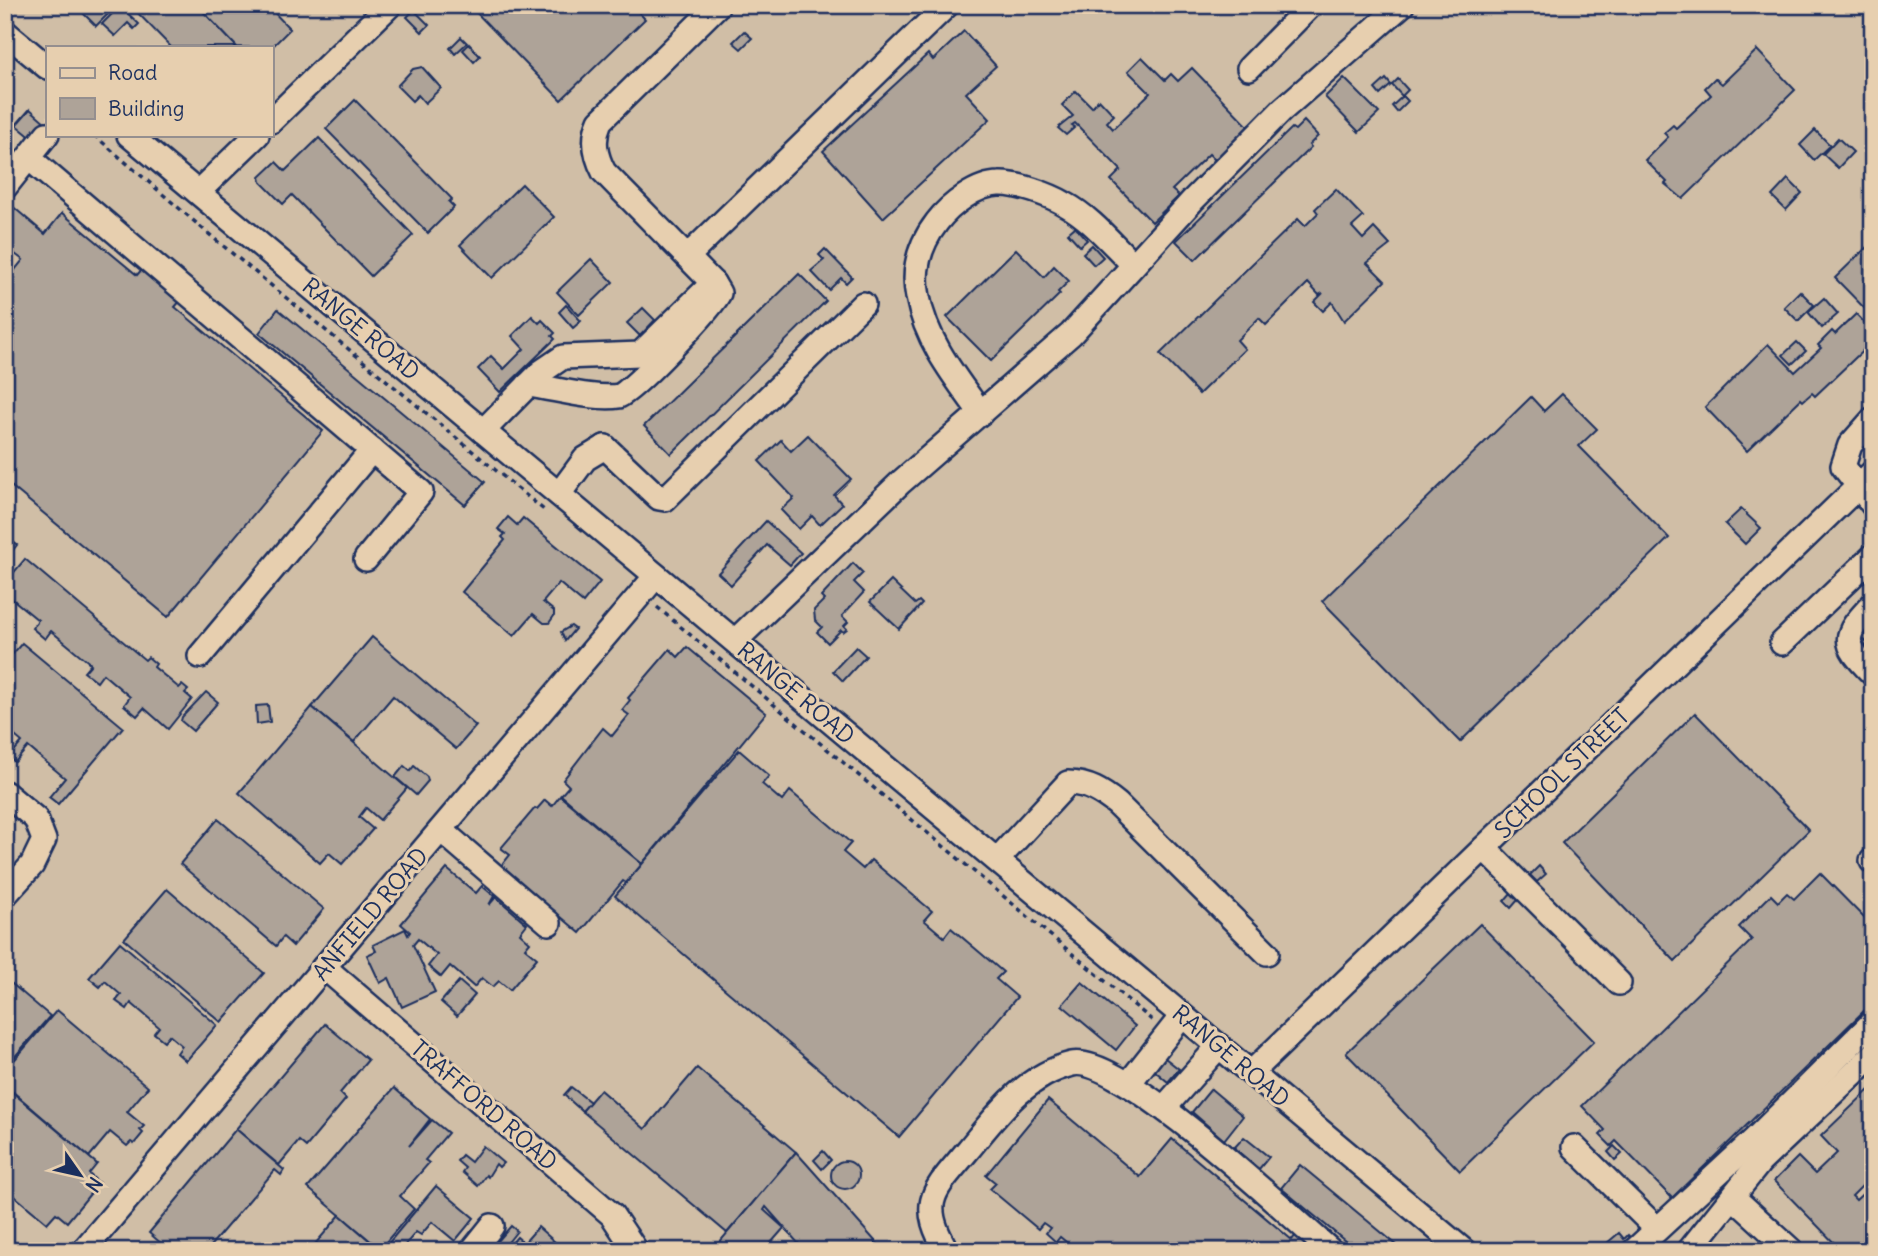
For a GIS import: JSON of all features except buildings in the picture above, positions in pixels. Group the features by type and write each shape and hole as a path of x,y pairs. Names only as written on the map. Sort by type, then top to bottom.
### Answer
{"street":[{"path":"273,119 390,5"},
{"path":"528,385 606,396 625,394 715,302 719,293 713,283 604,172 597,159 595,132 600,121 718,5"},
{"path":"688,256 947,5"},
{"path":"1249,68 1311,5"},
{"path":"735,641 901,482 1071,334 1133,264 1282,110 1402,5"},
{"path":"5,32 46,66"},
{"path":"5,187 46,135"},
{"name":"RANGE ROAD","path":"130,136 483,431 566,486 656,576 1464,1251"},
{"path":"198,192 256,136"},
{"path":"29,158 421,492 366,559"},
{"path":"981,413 945,363 918,296 917,264 922,242 940,218 961,199 986,188 999,184 1023,189 1066,204 1133,264"},
{"path":"483,431 555,361 569,355 626,357 640,354 713,283"},
{"path":"566,486 594,466 605,447 659,498 665,499 863,304"},
{"path":"1873,419 1857,435 1843,460 1847,475 1865,480 1873,505"},
{"path":"200,656 372,450"},
{"name":"SCHOOL STREET","path":"1251,1073 1865,480"},
{"path":"1783,643 1873,556"},
{"name":"ANFIELD ROAD","path":"94,1247 324,967 656,576"},
{"path":"1873,604 1852,625 1848,639 1853,653 1873,674"},
{"path":"997,860 1068,783 1080,783 1105,794 1117,804 1267,953"},
{"path":"5,793 36,818 44,840 32,864 5,895"},
{"path":"441,830 549,923"},
{"path":"1484,848 1619,983"},
{"name":"TRAFFORD ROAD","path":"324,967 612,1215 636,1251"},
{"path":"1129,1083 1182,1016"},
{"path":"1634,1251 1755,1139 1873,1022"},
{"path":"1164,1108 1219,1046"},
{"path":"1689,1251 1760,1162 1873,1055"},
{"path":"947,1251 931,1215 933,1193 1002,1108 1033,1081 1074,1063 1093,1066 1129,1083 1164,1108 1331,1251"},
{"path":"1574,1147 1657,1229"},
{"path":"1733,1197 1792,1251"},
{"path":"472,1251 492,1226"}],"path":[{"path":"95,136 216,240 552,517"},
{"path":"657,607 1158,1025"}],"shaded area":[{"path":"5,5 1873,5 1873,1251 5,1251"}]}
